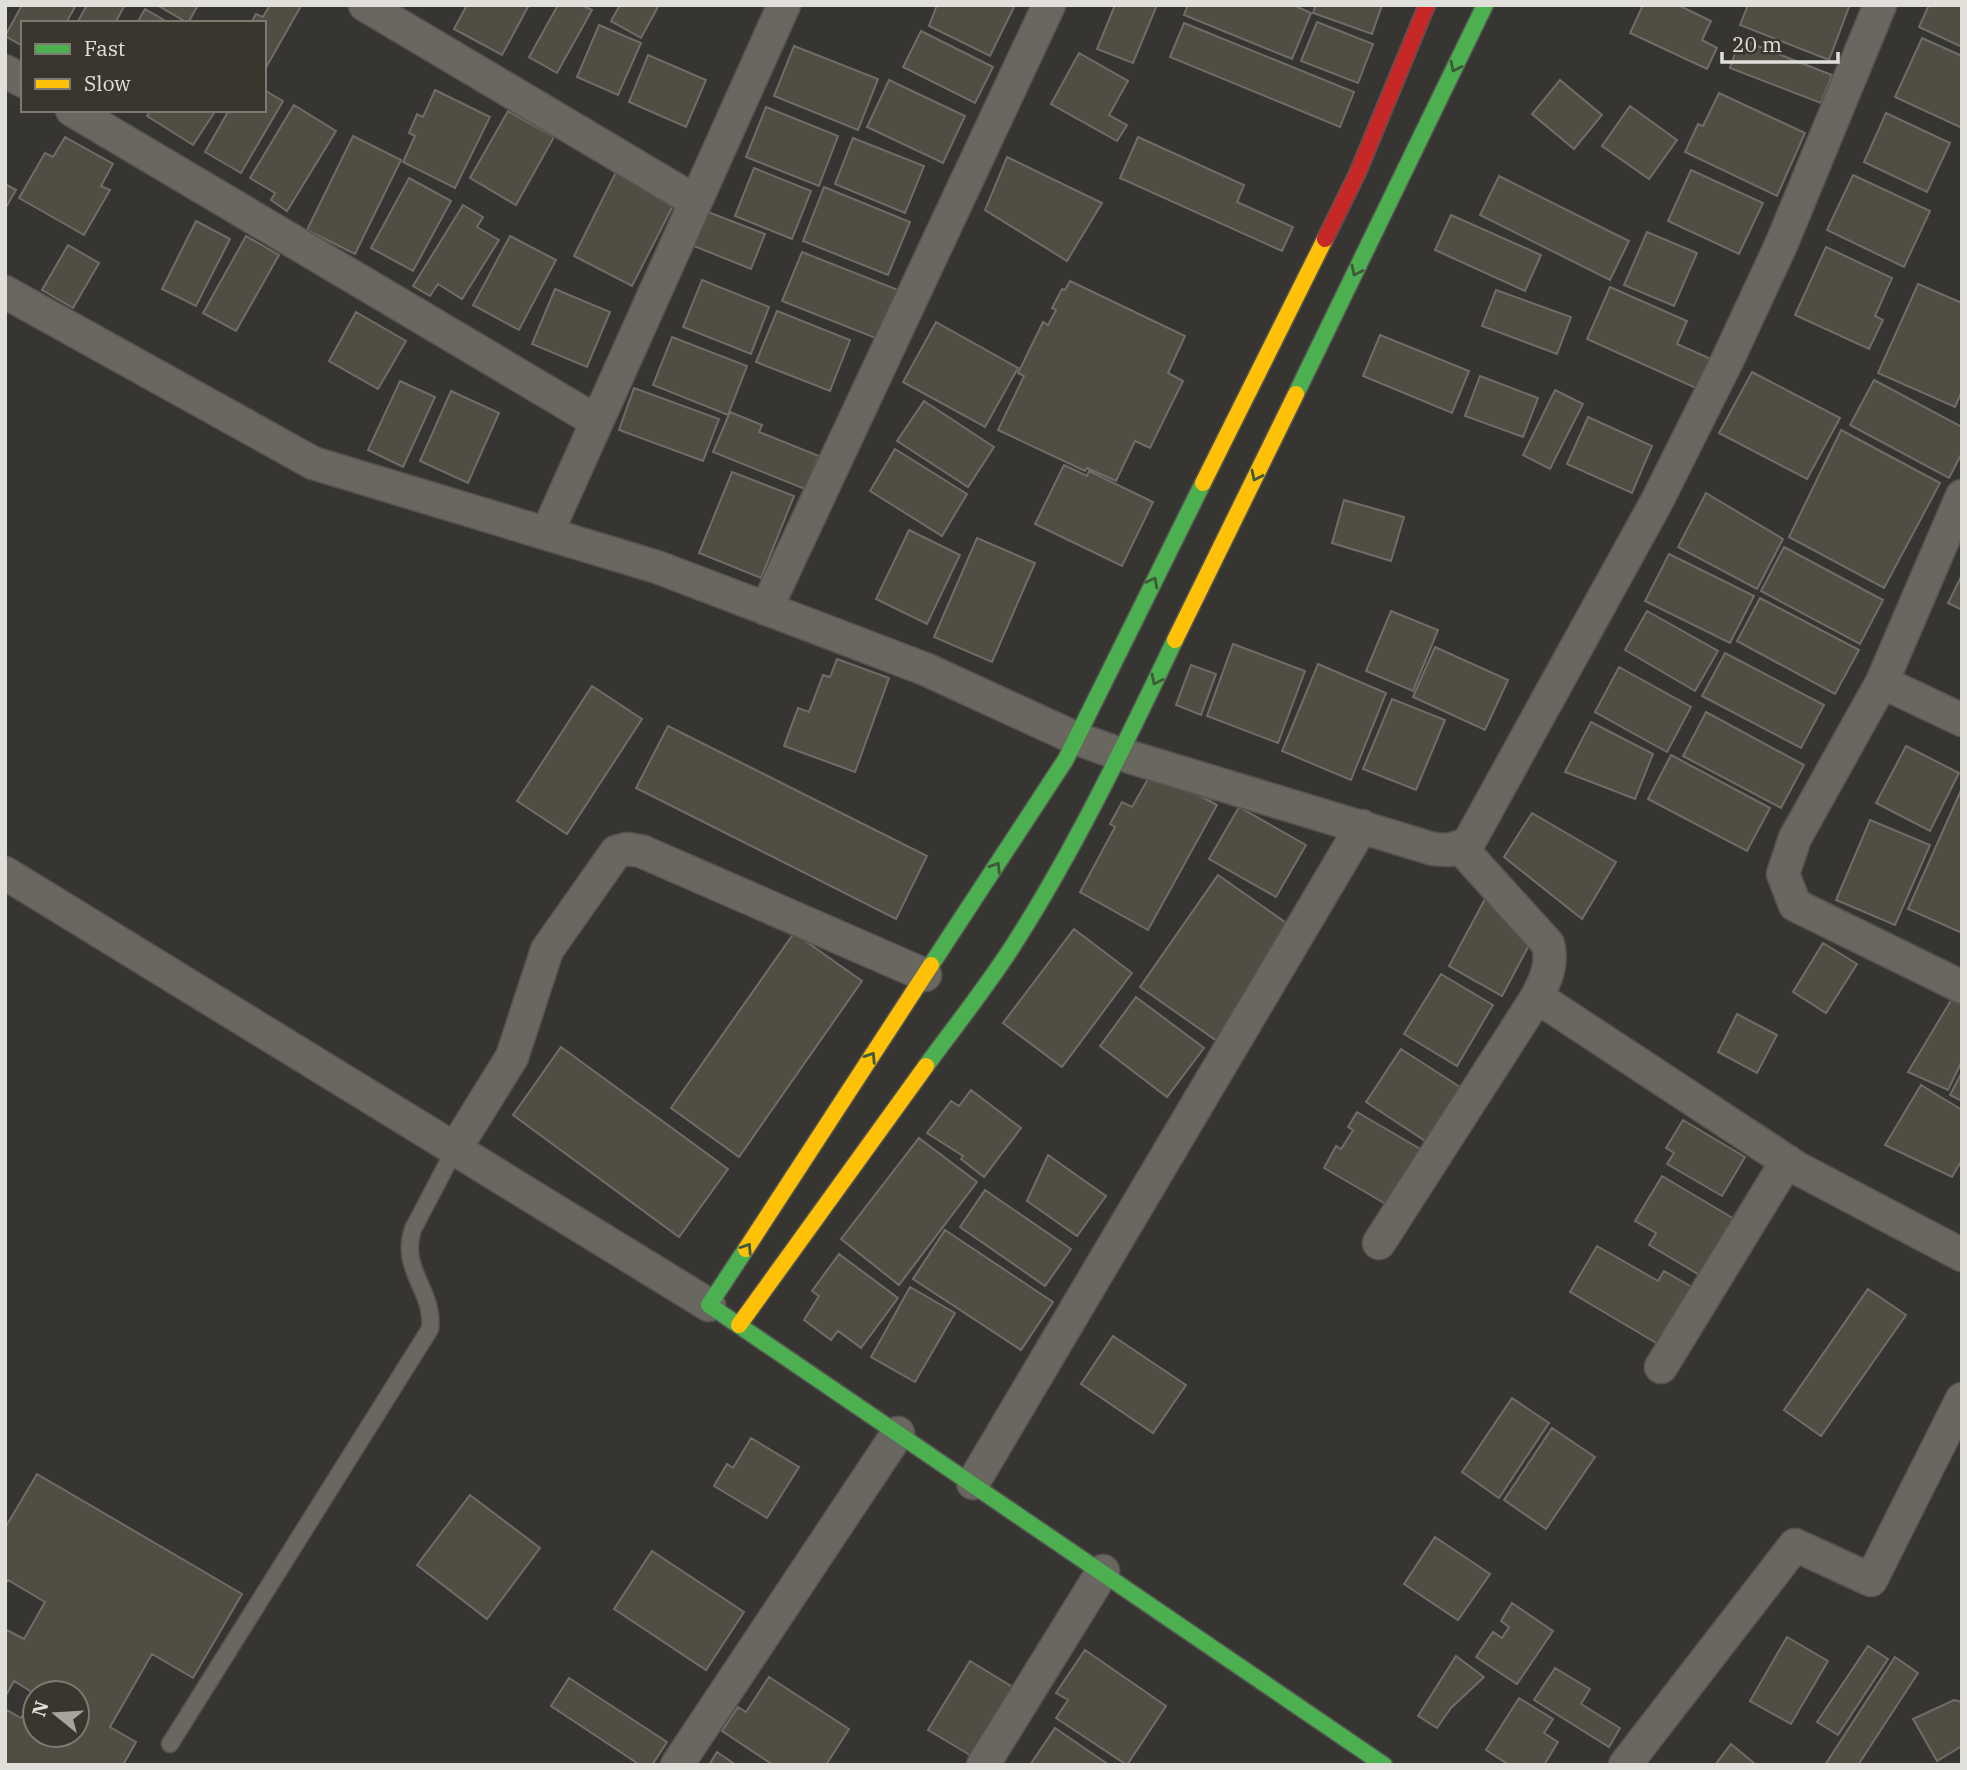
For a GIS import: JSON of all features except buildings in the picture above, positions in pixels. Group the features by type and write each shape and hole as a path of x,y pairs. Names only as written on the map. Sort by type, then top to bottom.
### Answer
{"street":[{"path":"365,5 695,201"},
{"path":"547,534 783,5"},
{"path":"766,609 1049,5"},
{"path":"709,1305 1066,759 1358,172 1427,5"},
{"path":"740,1325 1015,943 1067,855 1120,754 1485,5"},
{"path":"5,292 313,463 657,567 925,669 1075,738 1120,754 1433,849 1449,850 1468,844 1669,478 1781,245 1880,5"},
{"path":"5,71 21,80"},
{"path":"75,112 596,421"},
{"path":"1278,334 1319,348"},
{"path":"1962,496 1882,682 1795,838 1783,874 1795,905 1962,987"},
{"path":"1882,682 1962,720"},
{"path":"973,1483 1362,826"},
{"path":"1379,1243 1537,998 1551,957 1548,944 1460,847"},
{"path":"455,1149 512,1057 547,950 616,852 627,849 641,851 925,975"},
{"path":"5,873 740,1325 1384,1765"},
{"path":"1537,998 1787,1161 1962,1255"},
{"path":"1661,1367 1787,1161"},
{"path":"1625,1765 1795,1545 1871,1580 1962,1399"},
{"path":"677,1765 898,1433"},
{"path":"983,1765 1103,1572"}],"lane":[{"path":"170,1744 427,1336 432,1315 408,1254 408,1242 455,1149"}],"traffic: fast":[{"path":"1296,394 1485,5"},
{"path":"931,965 1066,759 1203,483"},
{"path":"926,1066 995,973 1060,868 1175,640"},
{"path":"746,1249 709,1305 1384,1765"}],"traffic: slow":[{"path":"1203,483 1325,239"},
{"path":"1175,640 1296,394"},
{"path":"746,1249 931,965"},
{"path":"739,1325 926,1066"}],"traffic: jam":[{"path":"1325,239 1358,172 1427,5"}]}
